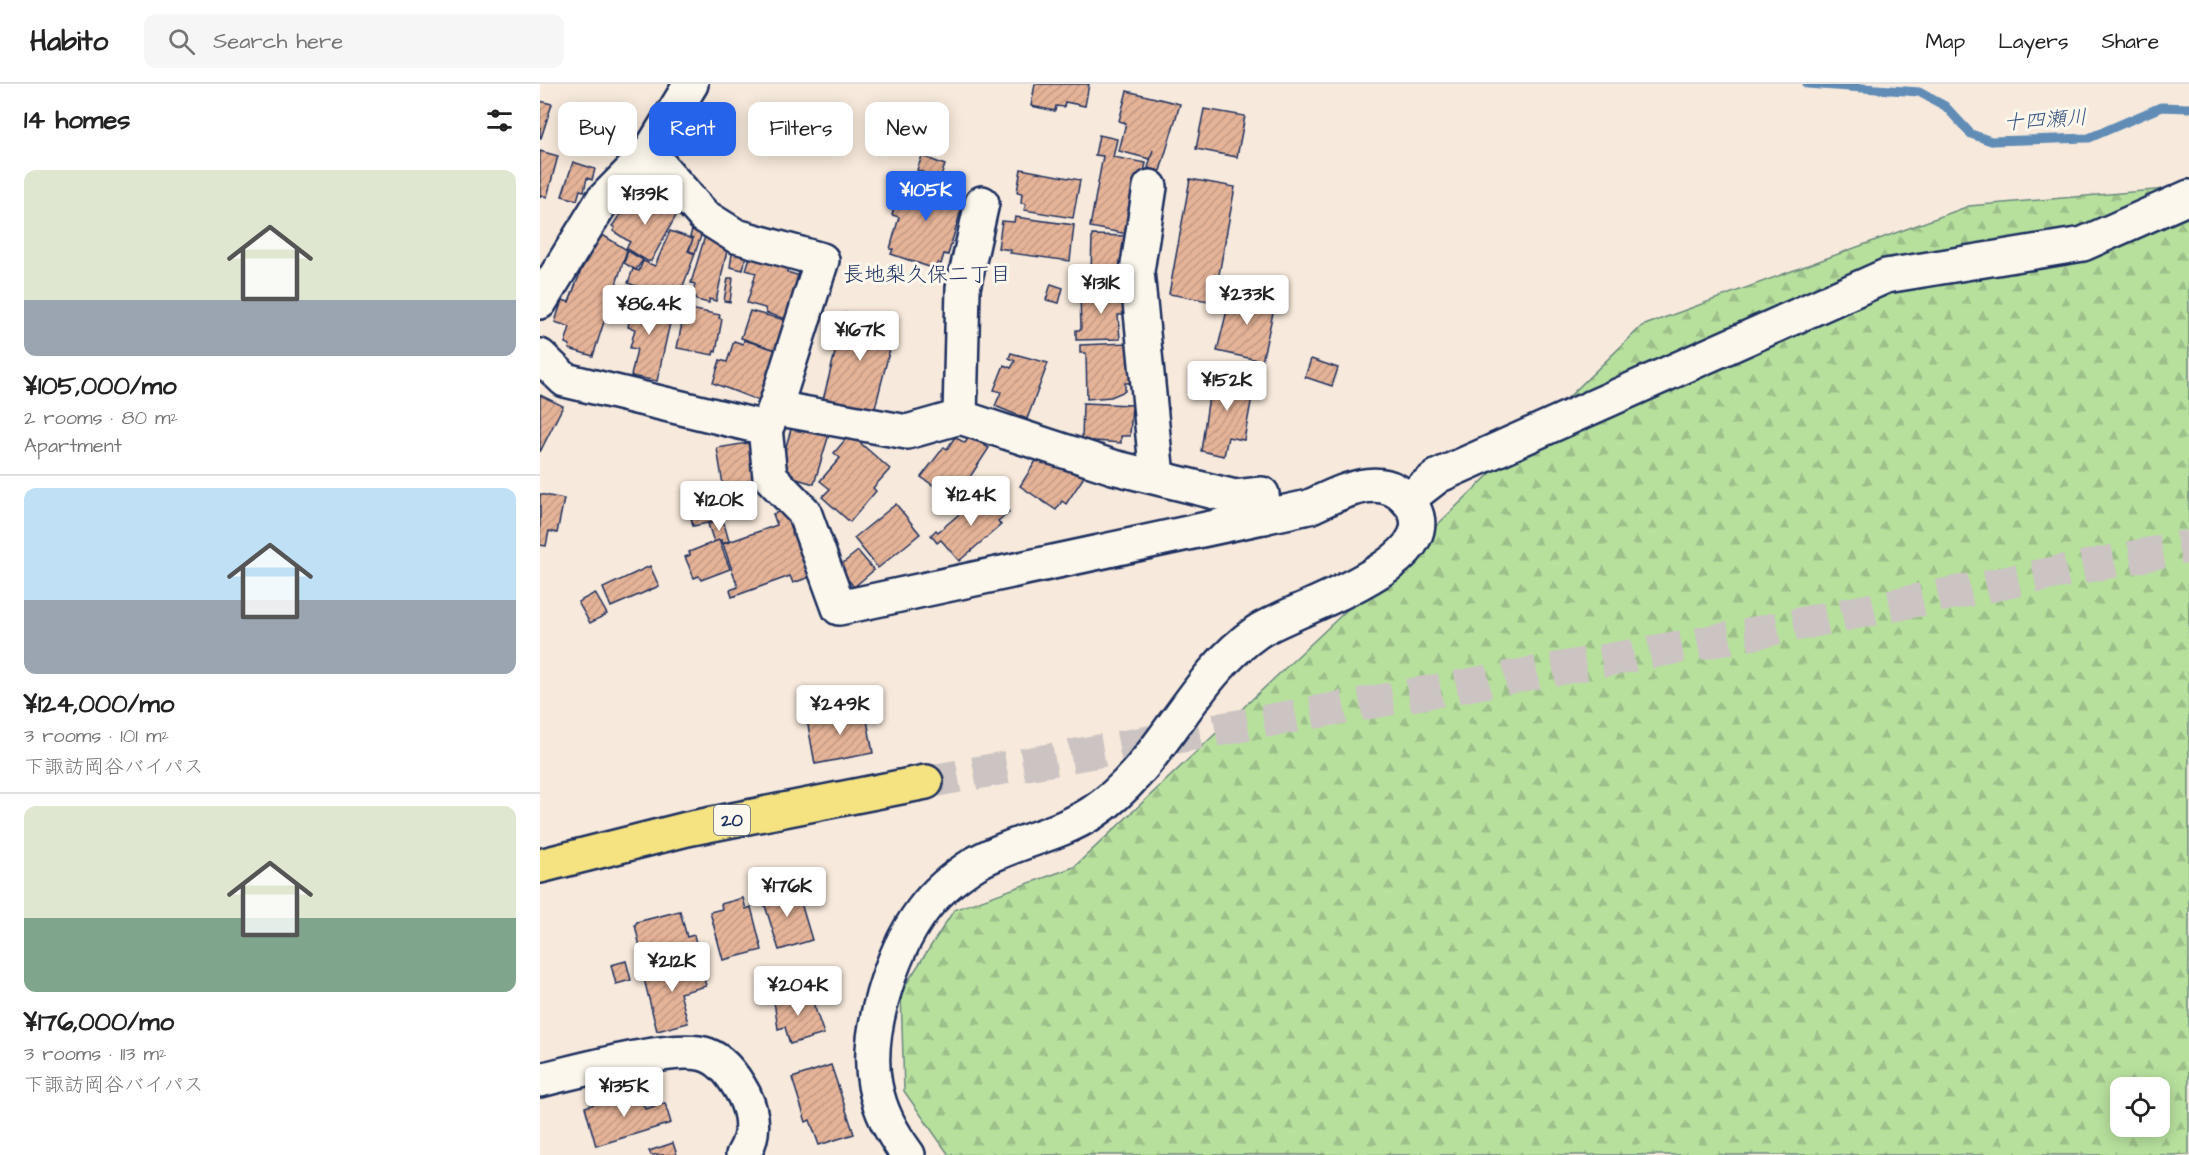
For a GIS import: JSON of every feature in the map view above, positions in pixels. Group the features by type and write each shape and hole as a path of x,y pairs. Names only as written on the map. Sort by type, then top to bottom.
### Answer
{"highway":[{"name":"20","path":"540,866 687,829 926,782"}],"street":[{"path":"680,102 691,84"},
{"path":"540,302 602,201 649,153"},
{"path":"652,156 704,216 736,236 822,260 770,418 770,477 804,512 839,608 1309,507 1359,485 1383,485 1403,495 1414,510 1416,524 1406,553 1385,570 1255,633 1222,664 1127,784 1092,813 1048,835 977,863 946,885 922,911 890,976 873,1044 874,1082 882,1113 908,1155"},
{"path":"1150,187 1137,271 1157,477"},
{"path":"1407,500 1438,476 1886,276 2083,244 2189,197"},
{"path":"960,417 963,288 982,202"},
{"path":"540,356 565,380 770,418 907,432 960,417 1113,467 1235,497 1263,494 1264,517"},
{"path":"540,1080 664,1053 707,1055 735,1077 750,1108 752,1140 743,1155"}],"green space":[{"path":"2189,187 2189,1155 949,1155 904,1091 901,992 954,910 1074,867 1433,529 1642,326 1969,206"}],"building":[{"path":"1035,84 1089,84 1085,106 1065,102 1064,107 1056,106 1055,111 1031,106"},
{"path":"1127,91 1180,104 1160,171 1148,168 1153,150 1150,159 1119,151 1126,123 1119,121"},
{"path":"540,101 552,104 541,138 540,138"},
{"path":"1204,109 1245,116 1237,157 1196,149"},
{"path":"1099,135 1117,139 1113,157 1146,163 1133,222 1127,234 1090,227 1103,156 1095,155"},
{"path":"540,151 558,156 547,197 541,195 540,198"},
{"path":"922,156 945,165 940,179 917,170"},
{"path":"573,162 595,169 592,180 587,178 584,191 580,190 577,200 562,196"},
{"path":"1021,169 1080,180 1073,218 1024,210 1026,204 1021,203 1022,193 1017,192"},
{"path":"929,179 963,187 958,201 963,203 948,255 944,254 941,264 938,263 935,269 891,254 893,249 890,249 899,217 892,215 899,191 908,193 911,181 926,189"},
{"path":"1190,179 1235,187 1214,302 1169,294"},
{"path":"638,193 657,205 659,201 677,214 651,261 647,261 626,248 630,242 613,231 615,228 612,226 622,212 624,214"},
{"path":"1015,217 1074,225 1070,261 1010,253 1011,250 998,248 1002,221 1014,222"},
{"path":"693,226 703,230 695,253 689,251 693,238 690,237"},
{"path":"596,231 627,250 593,356 569,349 570,345 565,343 570,327 555,322 562,300 569,302"},
{"path":"670,231 693,239 688,251 695,254 677,302 628,283 633,269 639,271 643,261 655,266"},
{"path":"1092,235 1127,236 1124,279 1098,278 1099,274 1091,274"},
{"path":"705,236 729,241 716,301 709,299 709,303 696,300 696,297 692,296 695,284 691,283"},
{"path":"753,247 791,258 787,272 803,277 793,321 766,313 765,308 747,303 756,273 746,270"},
{"path":"733,248 747,251 743,270 730,267"},
{"path":"628,251 643,260 636,270 624,263"},
{"path":"728,278 733,278 730,302 724,301"},
{"path":"1051,284 1063,288 1059,303 1046,300"},
{"path":"1107,289 1107,293 1125,291 1124,315 1118,315 1120,339 1076,340 1076,330 1081,330 1080,293"},
{"path":"617,290 634,294 633,300 626,298 626,310 613,306"},
{"path":"1232,290 1276,300 1262,361 1217,351"},
{"path":"635,296 674,305 657,381 631,376 637,349 630,348 635,329 628,327"},
{"path":"685,308 720,315 719,318 722,319 716,352 714,351 713,355 677,348"},
{"path":"750,311 785,320 777,345 780,346 779,351 741,338"},
{"path":"845,313 872,320 873,315 897,321 874,412 823,400"},
{"path":"744,340 779,351 765,403 713,383 720,360 727,362 734,341 743,344"},
{"path":"1129,343 1131,383 1125,383 1125,391 1111,397 1087,399 1086,353 1080,353 1080,345"},
{"path":"1011,353 1048,363 1027,419 995,406 1001,392 994,390 1004,365 1011,368 1015,361 1009,358"},
{"path":"1311,359 1338,368 1332,386 1305,377"},
{"path":"1228,371 1252,376 1251,381 1255,381 1244,440 1228,437 1224,456 1201,451 1210,389 1216,391 1219,374 1227,376"},
{"path":"540,395 563,406 540,452"},
{"path":"1083,403 1132,405 1130,436 1121,436 1121,443 1082,440"},
{"path":"793,422 830,431 814,484 783,475 780,468"},
{"path":"850,434 890,469 873,488 876,491 850,522 822,497 830,489 820,481 840,458 834,453"},
{"path":"970,436 989,448 955,500 921,477 944,447 947,449 955,437 965,443"},
{"path":"753,442 760,486 724,491 717,448"},
{"path":"1041,453 1065,469 1069,463 1086,474 1066,504 1062,501 1056,510 1020,486"},
{"path":"540,494 564,499 557,533 549,531 546,546 540,545"},
{"path":"983,494 995,508 1001,503 1009,512 998,521 1001,525 959,561 941,540 937,543 931,535 936,530 938,532"},
{"path":"718,501 722,520 693,526 689,509"},
{"path":"896,504 920,534 878,568 854,538"},
{"path":"787,509 803,536 810,577 793,583 790,576 732,597 730,590 738,587 723,544 777,525 773,514"},
{"path":"723,520 729,541 722,544 721,540 714,542 708,524"},
{"path":"719,540 730,569 701,580 699,576 694,578 685,557 690,555 689,552"},
{"path":"858,551 874,570 854,587 838,567"},
{"path":"650,566 659,586 611,607 603,588"},
{"path":"595,593 607,614 590,623 578,602"},
{"path":"865,709 873,753 815,764 807,720"},
{"path":"796,886 812,940 779,950 762,896"},
{"path":"743,898 746,909 751,907 762,950 723,960 710,912 722,909 721,904"},
{"path":"680,911 687,937 694,935 697,947 643,960 635,925 637,922"},
{"path":"626,961 631,980 616,984 611,965"},
{"path":"700,962 706,986 680,993 688,1023 657,1031 643,975"},
{"path":"809,991 824,1034 790,1044 785,1027 778,1029 774,1001"},
{"path":"831,1065 854,1134 819,1145 810,1120 806,1122 792,1078"},
{"path":"639,1090 645,1109 665,1103 671,1123 596,1146 585,1107"},
{"path":"673,1143 677,1155 651,1155 649,1151"}],"waterway":[{"name":"十四瀬川","path":"1807,84 1919,92 1945,106 1971,134 1991,141 2089,138 2161,107 2189,108"}],"tunnel":[{"path":"926,782 1724,639 2189,546"}],"district":[{"name":"長地梨久保二丁目","path":"927,274"}]}
